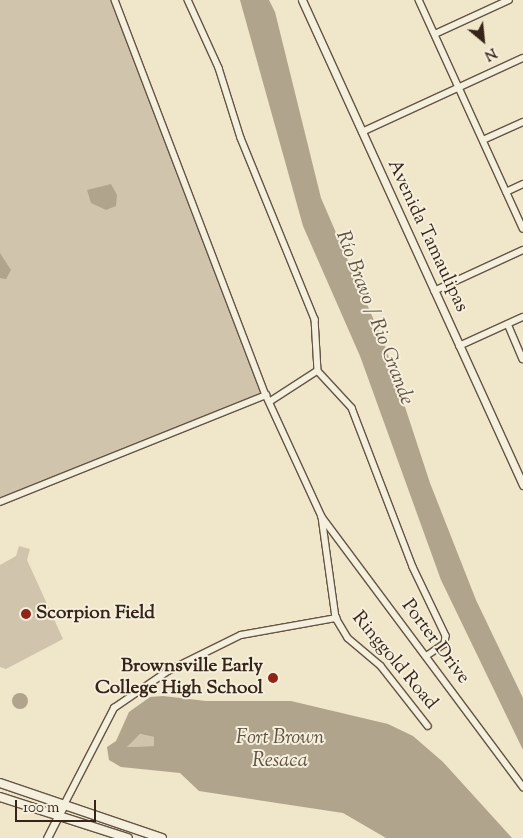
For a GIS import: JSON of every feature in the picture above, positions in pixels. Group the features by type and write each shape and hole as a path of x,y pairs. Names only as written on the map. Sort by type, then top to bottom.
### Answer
{"main road":[{"path":"0,783 162,838"},
{"path":"0,797 128,838"}],"street":[{"path":"116,0 266,395 322,517 336,618"},
{"path":"188,0 219,68 241,138 315,319 318,371 352,408 413,567 446,636 445,644 427,656"},
{"name":"Avenida Tamaulipas","path":"302,0 523,485"},
{"path":"419,0 523,228"},
{"path":"434,34 509,0"},
{"path":"362,132 523,58"},
{"path":"483,140 523,122"},
{"path":"506,192 523,184"},
{"path":"434,291 523,250"},
{"path":"459,346 523,317"},
{"path":"508,324 523,360"},
{"path":"270,402 318,371"},
{"path":"0,502 266,395"},
{"name":"Porter Drive","path":"322,517 523,787"},
{"name":"Ringgold Road","path":"47,838 106,719 130,694 230,638 336,618 348,638 381,666 428,726"}],"shaded area":[{"path":"0,0 111,0 266,395 0,503"},
{"name":"Scorpion Field","path":"19,546 30,549 27,560 63,639 6,669 0,667 0,565 16,556"},
{"path":"140,734 154,737 154,746 127,747"}],"water":[{"path":"240,0 269,0 275,12 321,198 385,346 430,483 476,600 523,698 523,750 441,580 360,356 303,226"},
{"path":"111,184 117,195 116,206 106,210 91,203 87,190"},
{"path":"0,253 11,270 6,279 0,278"},
{"path":"17,693 23,693 28,698 26,707 17,709 12,704 12,698"},
{"name":"Fort Brown Resaca","path":"163,696 206,701 291,701 388,724 413,736 443,762 512,838 386,838 343,813 199,791 180,773 121,767 109,760 107,747 116,741 129,712 150,697","holes":["140,734 154,737 154,746 127,747"]}],"place":[{"name":"Scorpion Field","path":"26,614"},
{"name":"Brownsville Early College High School","path":"273,678"}],"water label":[{"name":"Río Bravo / Rio Grande","path":"374,318"}]}
